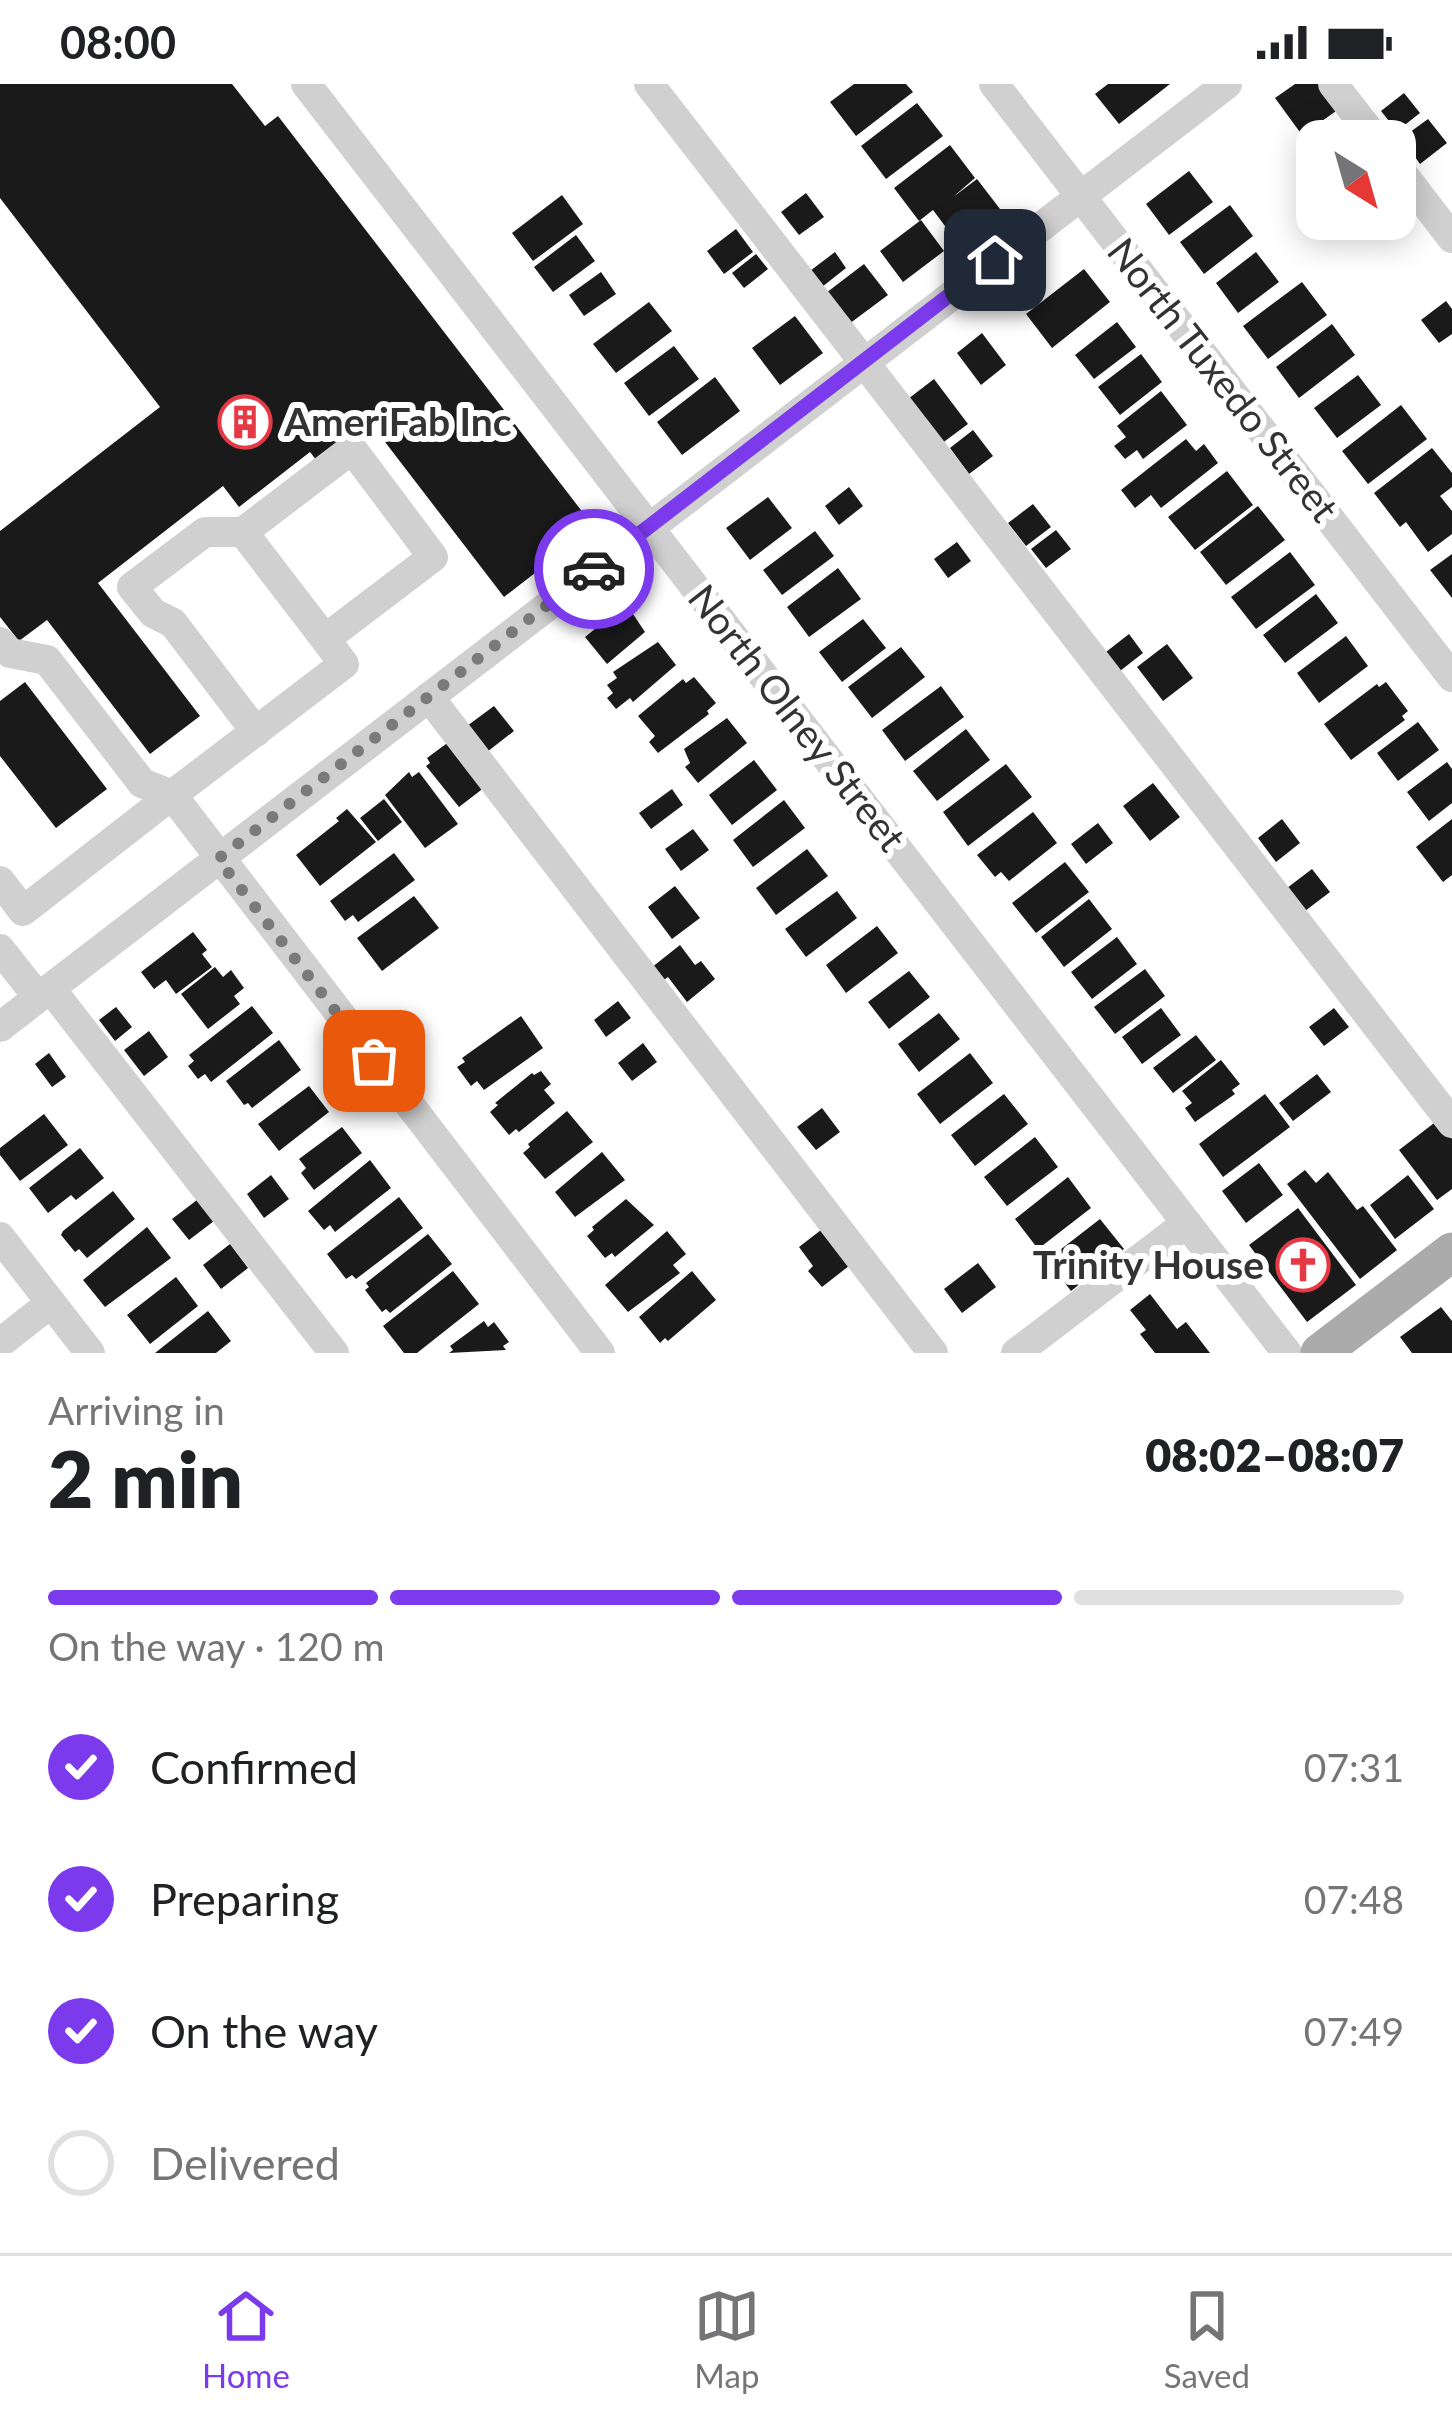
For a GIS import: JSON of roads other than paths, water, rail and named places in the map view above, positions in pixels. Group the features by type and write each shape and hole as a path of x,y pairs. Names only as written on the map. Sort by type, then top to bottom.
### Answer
{"main road":[{"path":"1339,1347 1452,1252"}],"street":[{"name":"North Olney Street","path":"306,84 1287,1353"},
{"path":"649,84 1452,1124"},
{"name":"North Tuxedo Street","path":"994,84 1452,676"},
{"path":"0,1027 1227,84"},
{"path":"1333,84 1361,120"},
{"path":"1416,191 1452,238"},
{"path":"256,732 173,623 153,613 132,587 205,532 243,532 352,449 433,556 325,639"},
{"path":"0,881 11,919 344,664 243,532"},
{"path":"0,642 10,653 46,660 142,783 172,795 600,1353"},
{"path":"429,697 933,1353"},
{"path":"0,949 44,993 334,1353"},
{"path":"1016,1353 1187,1223"},
{"path":"0,1237 90,1353"},
{"path":"0,1343 51,1303"}],"place":[{"name":"AmeriFab Inc","path":"245,422"},
{"name":"Trinity House","path":"1303,1265"}]}
